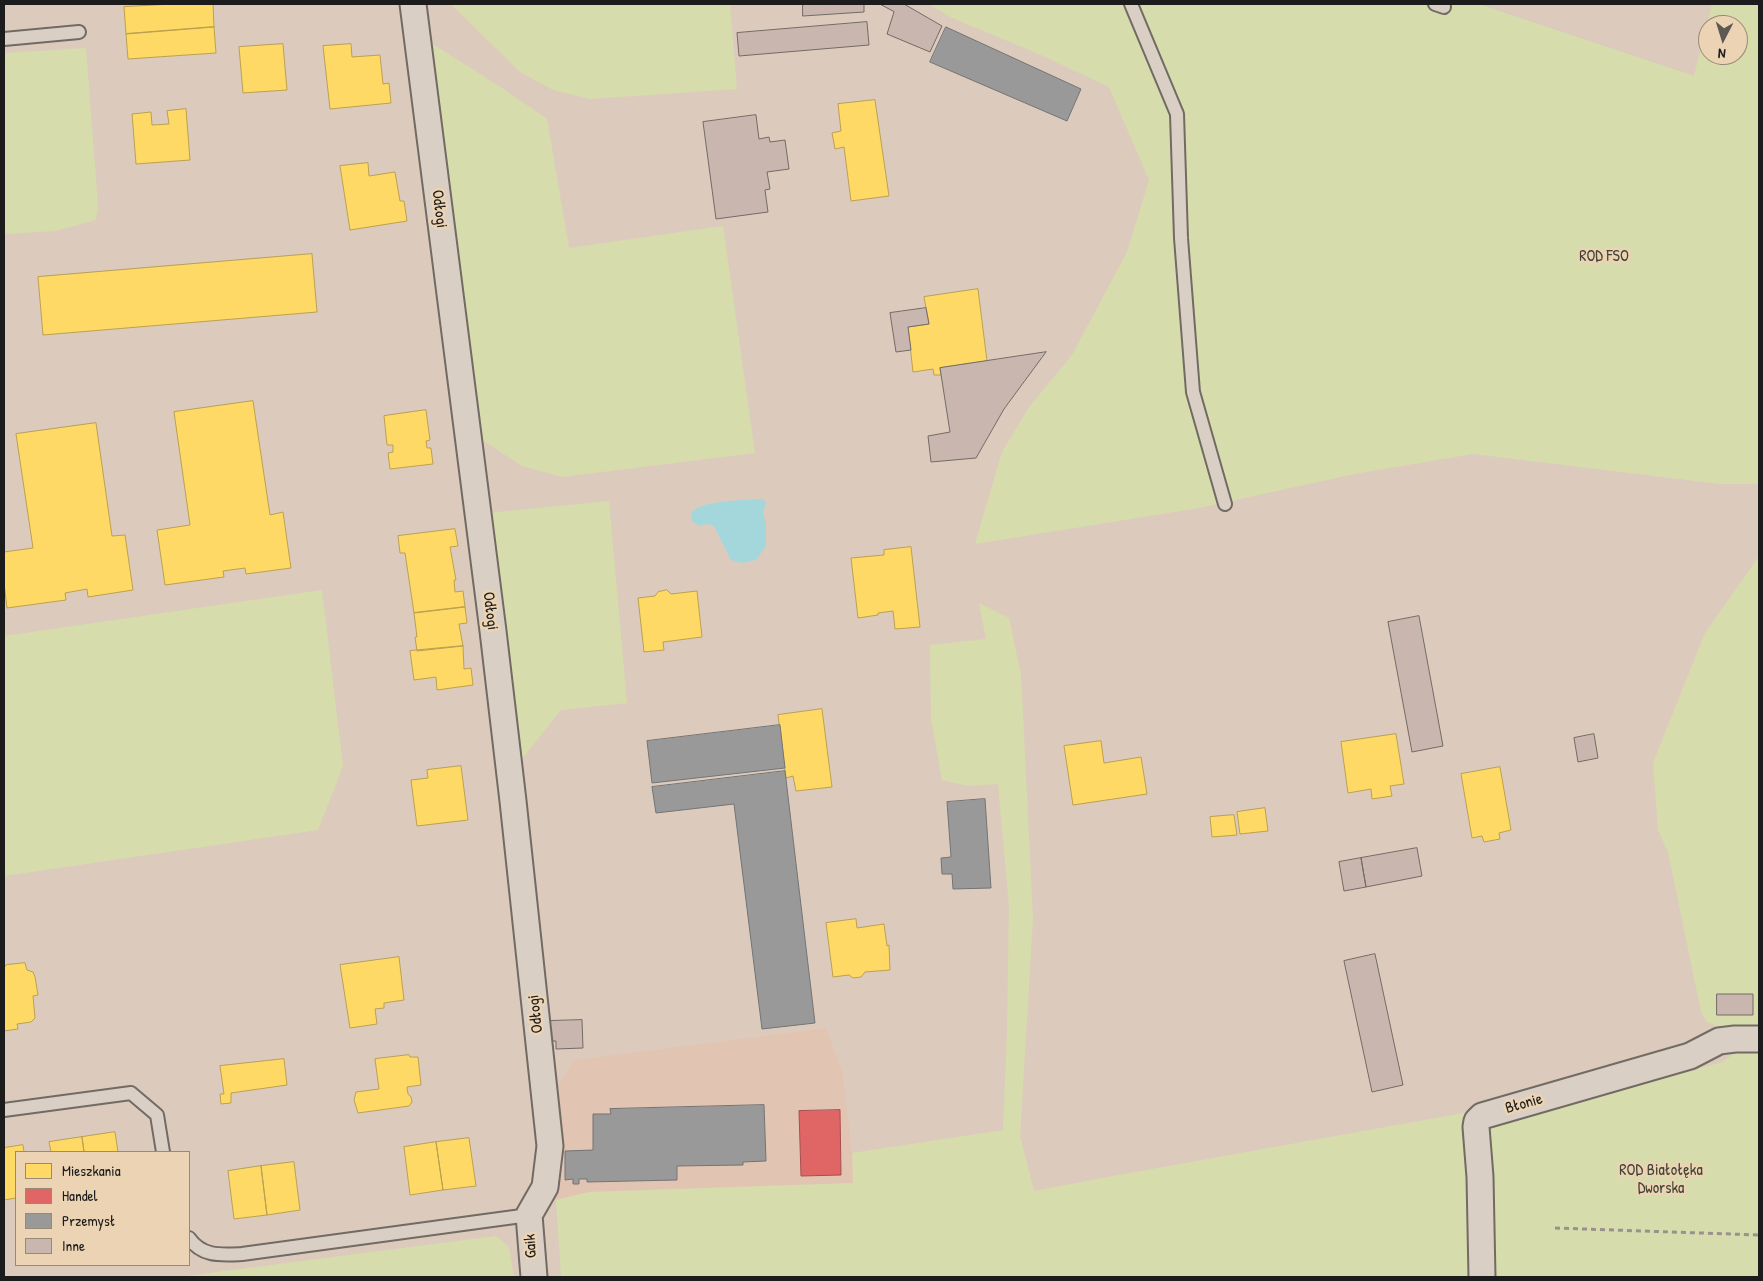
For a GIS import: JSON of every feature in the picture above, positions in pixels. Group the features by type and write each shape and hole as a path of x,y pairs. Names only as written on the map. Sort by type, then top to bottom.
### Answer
{"street":[{"name":"Odłogi","path":"413,4 494,641 550,1146 545,1187 529,1215"},
{"name":"Błonie","path":"1482,1277 1480,1177 1476,1127 1477,1121 1482,1116 1690,1056 1720,1041 1759,1039"},
{"name":"Gaik","path":"529,1215 534,1277"}],"lane":[{"path":"1131,4 1177,114 1181,238 1193,392 1225,504"},
{"path":"4,39 79,32"},
{"path":"4,1110 131,1093 156,1115 163,1151"},
{"path":"190,1240 195,1247 215,1255 242,1254 529,1215"}],"path":[{"path":"1555,1228 1759,1235"}],"shaded area":[{"path":"826,1028 843,1073 852,1153 853,1183 589,1192 556,1200 553,1092 574,1060"}],"green space":[{"path":"451,4 730,4 737,89 590,99 553,90 520,72"},
{"name":"ROD FSO","path":"929,4 1478,4 1694,76 1698,60 1698,65 1748,65 1748,15 1709,15 1712,4 1759,4 1759,484 1720,484 1473,454 1354,474 1199,508 975,544 1002,452 1029,407 1072,355 1127,252 1149,180 1109,87 1041,55 950,17"},
{"path":"431,43 547,119 569,248 723,226 755,453 562,477 522,466 479,438"},
{"path":"86,48 98,206 96,220 55,231 4,234 4,53"},
{"path":"609,501 627,703 561,710 521,760 515,762 487,513"},
{"path":"1759,556 1759,1028 1720,1027 1707,1022 1701,1012 1668,852 1658,830 1653,763 1705,633"},
{"path":"322,590 343,766 318,830 4,876 4,636"},
{"path":"979,603 1009,618 1021,675 1033,918 1020,1136 1034,1191 1469,1112 1473,1277 561,1277 556,1200 589,1192 853,1183 852,1153 1003,1130 1009,905 998,784 968,786 942,780 931,719 930,645 986,639"},
{"name":"ROD Białołęka Dworska","path":"1740,1048 1759,1048 1759,1277 1487,1277 1485,1126 1723,1062"},
{"path":"496,1236 509,1247 514,1277 178,1277"}],"water":[{"path":"762,499 766,502 763,513 766,524 766,546 756,560 741,563 731,560 714,526 707,524 699,526 692,521 691,513 705,505"}],"building: Mieszkania":[{"path":"213,4 214,27 126,34 124,7"},
{"path":"214,27 216,53 128,59 126,34"},
{"path":"283,44 287,90 243,93 239,47"},
{"path":"351,44 352,57 380,55 383,84 389,83 391,103 330,109 323,46"},
{"path":"875,100 889,196 851,201 844,147 835,149 832,133 841,131 838,104"},
{"path":"186,109 190,160 136,164 132,114 151,112 152,125 169,124 167,111"},
{"path":"368,163 369,176 395,172 400,201 404,201 407,221 350,230 340,166"},
{"path":"312,254 317,312 43,335 38,277"},
{"path":"978,289 987,361 940,368 941,375 934,375 933,369 913,372 908,327 929,324 924,297"},
{"path":"253,401 270,515 283,512 291,568 246,574 245,568 223,571 224,577 165,585 157,530 190,525 174,412"},
{"path":"426,410 430,440 426,441 427,448 431,448 433,464 390,469 388,453 393,452 393,445 387,445 384,416"},
{"path":"96,423 112,536 125,535 133,590 88,597 87,589 65,593 66,600 7,608 4,583 4,552 33,548 16,434"},
{"path":"455,529 458,546 450,547 456,580 454,580 455,592 463,591 465,607 414,613 405,553 400,553 398,536"},
{"path":"911,547 920,627 895,629 893,611 858,618 851,558 884,555 884,550"},
{"path":"667,590 671,594 697,591 702,637 663,642 664,650 644,652 638,598 655,596 658,592"},
{"path":"465,607 467,623 459,624 463,646 417,651 414,613"},
{"path":"463,646 464,669 471,668 473,685 437,690 436,677 414,680 410,651"},
{"path":"822,709 832,787 796,791 793,776 786,778 778,715"},
{"path":"1396,734 1404,784 1390,786 1392,796 1372,799 1371,789 1348,793 1341,742"},
{"path":"1101,741 1104,763 1141,757 1147,794 1073,805 1064,746"},
{"path":"461,766 468,820 417,826 411,780 428,778 427,770"},
{"path":"1500,767 1511,830 1499,833 1500,839 1484,842 1482,836 1472,838 1461,774"},
{"path":"1265,808 1268,831 1240,834 1237,812"},
{"path":"1234,815 1237,835 1212,837 1210,817"},
{"path":"856,919 857,928 884,924 887,946 889,945 890,970 865,972 861,977 853,978 849,975 833,977 826,923"},
{"path":"399,957 404,1000 384,1003 384,1008 375,1009 377,1024 350,1028 340,965"},
{"path":"25,963 27,970 33,972 35,977 38,995 33,996 35,1018 31,1022 17,1024 18,1029 4,1031 4,968 6,965"},
{"path":"409,1055 410,1057 418,1057 421,1085 407,1087 412,1102 409,1106 358,1113 354,1100 356,1092 379,1089 375,1059"},
{"path":"284,1059 287,1085 231,1093 231,1103 221,1104 220,1094 224,1094 220,1066"},
{"path":"115,1132 118,1151 84,1151 82,1137"},
{"path":"82,1137 84,1151 51,1151 49,1142"},
{"path":"469,1138 476,1186 443,1190 436,1142"},
{"path":"436,1142 443,1190 410,1195 404,1147"},
{"path":"23,1145 24,1151 15,1151 15,1198 4,1200 4,1148"},
{"path":"294,1162 300,1210 267,1215 261,1166"},
{"path":"261,1166 267,1215 234,1219 228,1171"}],"building: Handel":[{"path":"840,1110 841,1175 801,1176 799,1111"}],"building: Przemysł":[{"path":"946,27 1081,89 1067,121 930,62"},
{"path":"780,725 785,768 652,783 647,741"},
{"path":"785,771 815,1023 762,1029 734,804 656,813 652,787"},
{"path":"985,799 991,888 953,889 952,874 942,874 941,858 951,857 947,802"},
{"path":"764,1105 766,1161 743,1162 743,1165 677,1166 677,1180 587,1182 587,1179 579,1179 579,1184 573,1184 573,1179 565,1180 565,1151 593,1150 593,1114 611,1114 610,1109"}],"building: Inne":[{"path":"803,4 864,4 864,12 803,16"},
{"path":"880,4 904,4 942,26 930,52 887,34 894,12"},
{"path":"867,22 869,45 739,56 737,33"},
{"path":"756,115 759,139 769,137 770,142 785,140 789,169 767,172 770,189 765,190 768,212 716,219 703,122"},
{"path":"926,308 929,324 908,327 911,350 896,352 890,313"},
{"path":"1046,352 1004,409 976,458 931,462 928,436 950,432 940,368"},
{"path":"1419,616 1443,746 1412,752 1388,622"},
{"path":"1594,734 1598,758 1578,762 1574,738"},
{"path":"1417,848 1422,876 1366,887 1361,858"},
{"path":"1361,858 1366,887 1344,891 1339,862"},
{"path":"1375,954 1403,1085 1372,1092 1344,961"},
{"path":"1717,994 1753,994 1753,1015 1717,1015"},
{"path":"582,1020 583,1048 556,1049 556,1041 549,1041 548,1021"}]}
